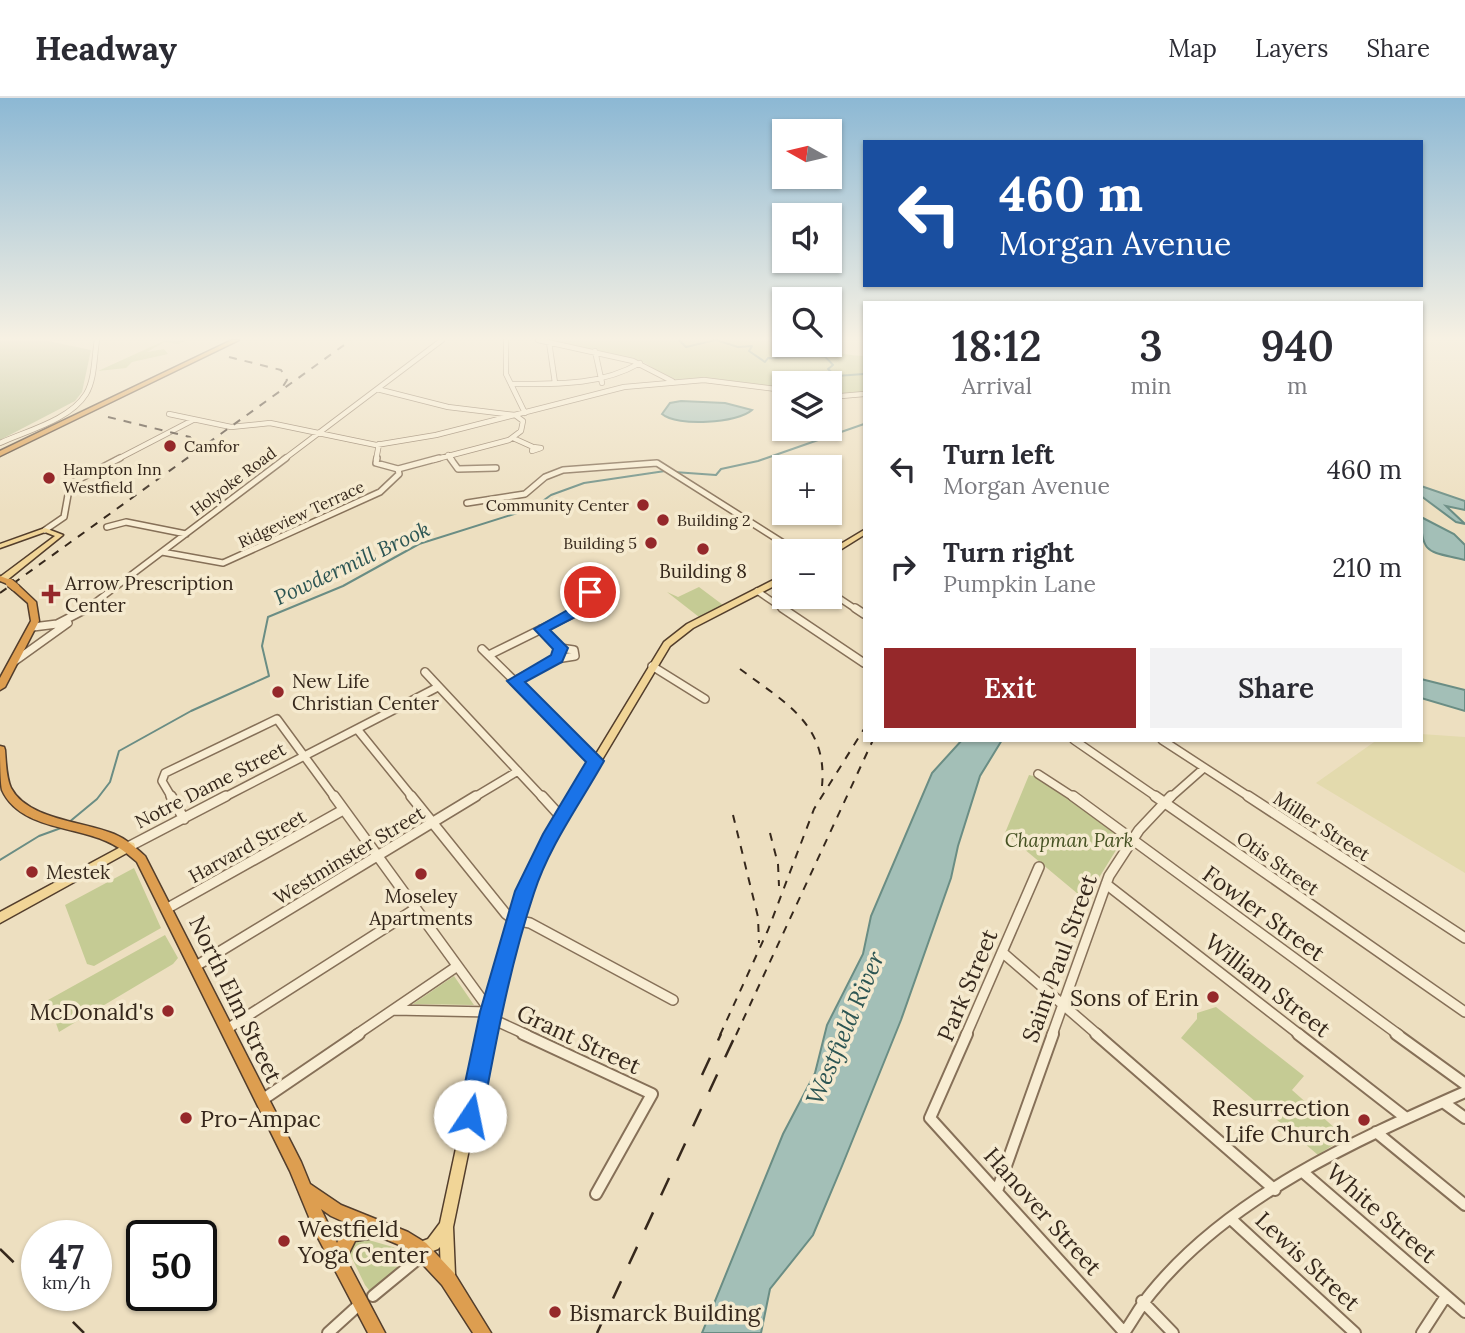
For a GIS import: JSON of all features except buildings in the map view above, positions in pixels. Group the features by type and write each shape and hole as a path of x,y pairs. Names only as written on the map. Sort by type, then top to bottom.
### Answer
{"highway":[{"path":"0,452 111,398"},
{"path":"0,452 115,398"},
{"path":"0,687 33,627 35,612 32,602 5,580"},
{"path":"0,750 7,790 16,802 38,815 105,834 130,846"},
{"name":"North Elm Street","path":"130,846 141,859 197,965 338,1259 367,1299 377,1333"},
{"path":"307,1190 336,1212 382,1230 422,1251 448,1279 483,1333"},
{"path":"338,1259 350,1234 382,1230"}],"main road":[{"path":"0,546 49,528 57,533 59,538 5,580"},
{"path":"842,546 863,533"},
{"path":"448,1279 444,1251 446,1227 514,920 533,872 562,818 667,644 681,631 772,584"},
{"name":"Notre Dame Street","path":"0,918 130,846"},
{"path":"422,1251 433,1244 446,1227"}],"street":[{"path":"0,443 68,410 83,398"},
{"name":"Holyoke Road","path":"33,627 58,624 77,616 366,398"},
{"path":"398,469 513,438 523,425 522,419 515,415 446,407 410,398"},
{"path":"517,398 525,413"},
{"path":"169,414 231,427 267,423 379,444 416,439 580,398"},
{"path":"49,528 64,517 70,484 194,420"},
{"path":"513,438 533,447"},
{"name":"Ridgeview Terrace","path":"162,552 223,563 380,492 396,480 398,469 376,463 379,444"},
{"path":"448,455 458,469 496,468"},
{"path":"467,503 524,494 545,477 563,470 650,463 667,467 679,474 778,539"},
{"path":"107,527 126,522 186,534"},
{"path":"757,592 863,662"},
{"path":"489,655 574,612 584,599"},
{"path":"842,600 863,613"},
{"path":"14,662 77,616"},
{"path":"515,681 556,659 575,656 573,650 560,648 541,629"},
{"path":"556,659 560,648"},
{"path":"482,649 596,761"},
{"path":"652,666 705,699"},
{"path":"425,672 562,818"},
{"name":"Notre Dame Street","path":"130,846 438,687"},
{"path":"184,819 162,781 163,776 277,719 491,1015"},
{"path":"357,729 514,920 530,923 673,1000"},
{"name":"Otis Street","path":"1077,742 1465,1012"},
{"name":"Miller Street","path":"1165,742 1465,938"},
{"name":"Saint Paul Street","path":"997,1191 1106,884 1131,840 1163,802 1204,768"},
{"name":"Westminster Street","path":"197,965 518,771"},
{"name":"Fowler Street","path":"1038,774 1465,1084"},
{"name":"Harvard Street","path":"166,909 343,810"},
{"name":"Park Street","path":"930,1118 1038,867"},
{"name":"William Street","path":"1106,884 1406,1118"},
{"path":"227,1029 415,909"},
{"path":"1002,952 1275,1191"},
{"path":"262,1101 456,967"},
{"path":"393,1010 491,1015"},
{"name":"Grant Street","path":"491,1015 652,1094 596,1194"},
{"path":"1124,1332 1142,1301 1166,1272 1233,1220 1335,1153 1465,1092"},
{"path":"1443,1102 1465,1118"},
{"name":"Hanover Street","path":"930,1118 1124,1332"},
{"path":"1377,1132 1465,1205"},
{"name":"White Street","path":"1304,1173 1465,1312"},
{"name":"Lewis Street","path":"1233,1220 1355,1333"},
{"path":"328,1333 422,1251"},
{"path":"1422,1333 1446,1296"},
{"path":"1142,1301 1173,1333"}],"shaded area":[{"path":"1423,734 1465,737 1465,873 1316,783 1374,742 1423,742"}],"green space":[{"path":"0,398 78,398 75,401 0,440"},
{"path":"699,587 723,605 699,617 667,592 678,597"},
{"name":"Chapman Park","path":"1029,775 1047,779 1123,839 1100,876 1090,904 1005,833"},
{"path":"134,868 161,928 94,966 87,964 65,905"},
{"path":"165,935 178,958 173,964 59,1032 48,1000"},
{"path":"454,976 474,1005 413,1004"},
{"path":"1216,1007 1304,1076 1292,1090 1345,1137 1318,1155 1181,1038 1197,1019 1197,1013"},
{"path":"365,1239 393,1247 421,1262 376,1299 365,1285 350,1254 353,1244"}],"water":[{"path":"670,403 725,403 752,410 734,418 707,422 680,421 662,414"},
{"path":"1423,487 1465,501 1465,510 1446,506 1465,524 1456,522 1423,497"},
{"path":"1423,518 1454,534 1465,545 1465,560 1436,553 1423,539"},
{"path":"1423,680 1465,690 1465,711 1423,699"},
{"name":"Westfield River","path":"960,742 1001,742 980,776 951,878 901,1020 813,1235 770,1289 761,1333 702,1333 783,1134 815,1073 827,1025 863,954 871,916 932,773"}],"waterway":[{"name":"Powdermill Brook","path":"674,472 716,475 721,469 758,461 863,424"},
{"name":"Powdermill Brook","path":"68,823 97,799 110,782 119,751 191,711 269,676 262,646 268,617 343,586 419,544 533,508 551,495 584,483 665,471"},
{"name":"Powdermill Brook","path":"0,860 39,836 61,828"}],"railway":[{"path":"189,457 271,398"},
{"path":"108,417 190,437 196,447 189,457"},
{"path":"0,593 189,457"},
{"path":"740,669 787,704 810,730 818,746 822,786"},
{"path":"720,1035 768,930 814,809 863,731"},
{"path":"736,1035 872,742"},
{"path":"733,815 758,917 759,943"},
{"path":"770,833 778,864 779,886"},
{"path":"702,1075 721,1034"},
{"path":"597,1333 736,1034"},
{"path":"0,1249 21,1269"},
{"path":"62,1311 84,1333"}],"place":[{"name":"Camfor","path":"170,446"},
{"name":"Hampton Inn Westfield","path":"49,478"},
{"name":"Community Center","path":"643,505"},
{"name":"Building 2","path":"663,520"},
{"name":"Building 5","path":"651,543"},
{"name":"Building 8","path":"703,549"},
{"name":"Arrow Prescription Center","path":"51,594"},
{"name":"New Life Christian Center","path":"278,692"},
{"name":"Mestek","path":"32,872"},
{"name":"Moseley Apartments","path":"421,874"},
{"name":"Sons of Erin","path":"1213,997"},
{"name":"McDonald's","path":"168,1011"},
{"name":"Pro-Ampac","path":"186,1118"},
{"name":"Resurrection Life Church","path":"1364,1120"},
{"name":"Westfield Yoga Center","path":"284,1241"},
{"name":"Bismarck Building","path":"555,1312"}],"route":[{"path":"470,1116 491,1012 513,923 533,872 596,761 515,681 557,658 561,653 560,648 541,629 576,611 584,599 591,595 590,592"}]}
